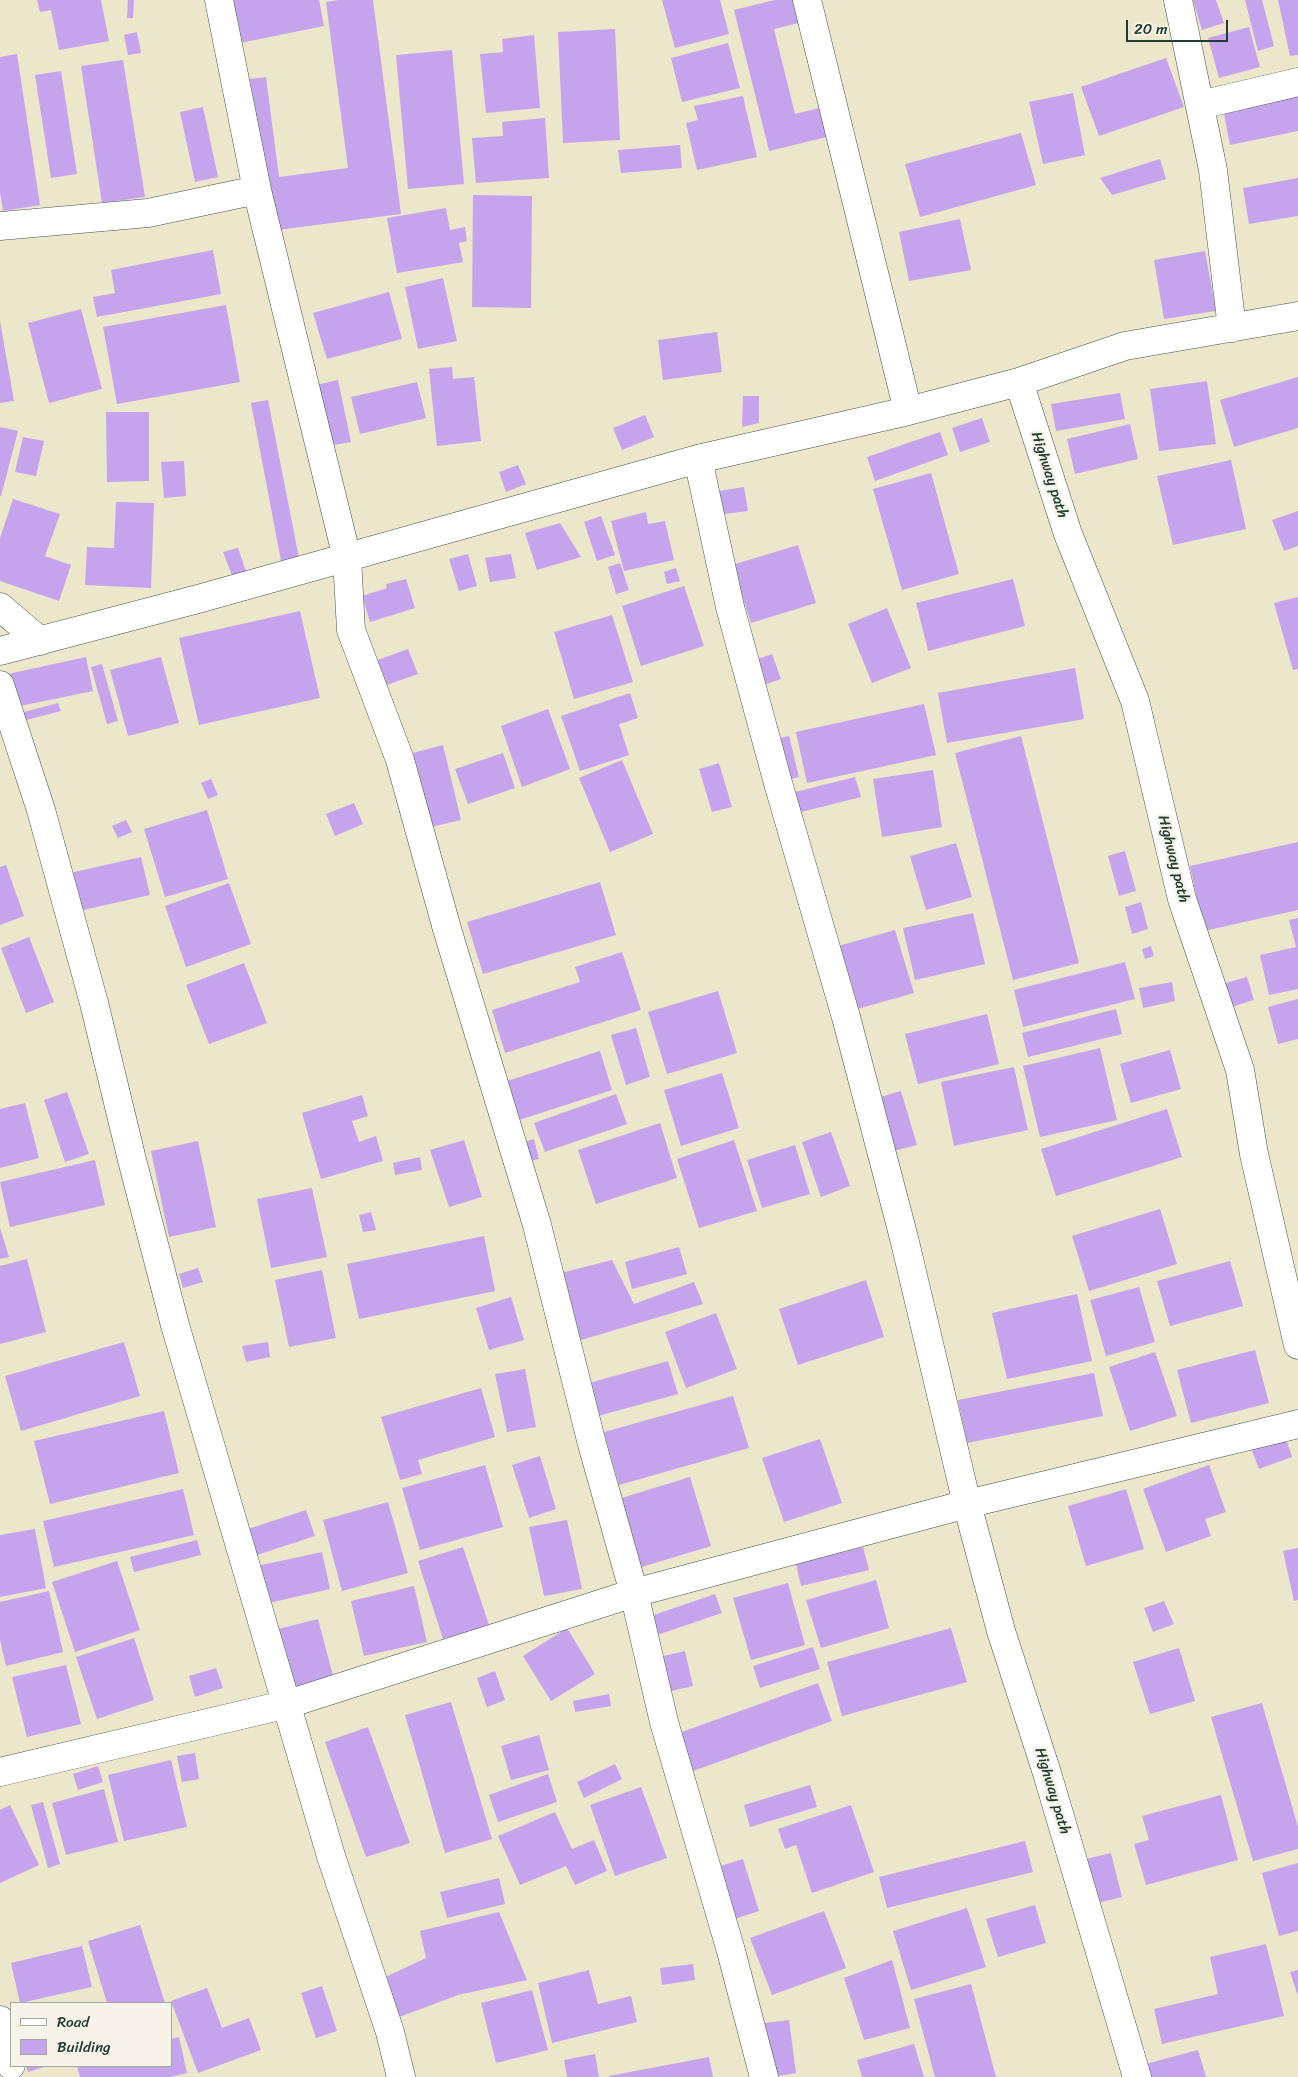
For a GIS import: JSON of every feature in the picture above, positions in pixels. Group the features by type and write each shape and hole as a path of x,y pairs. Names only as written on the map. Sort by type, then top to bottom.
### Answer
{"street":[{"path":"219,0 257,190 347,558 351,630 400,760 447,929 537,1225 592,1444 634,1592 664,1722 731,1951 764,2077"},
{"path":"807,0 908,411"},
{"path":"1178,0 1213,170 1232,328"},
{"path":"1200,105 1298,82"},
{"path":"0,226 148,213 257,190"},
{"path":"0,651 347,558 698,459 908,411 1019,382 1125,346 1298,316"},
{"name":"Highway path","path":"1019,382 1068,534 1135,701 1182,899 1240,1070 1254,1154 1298,1345"},
{"name":"Highway path","path":"698,459 730,606 778,784 854,1046 904,1238 967,1504 1002,1630 1047,1773 1137,2077"},
{"path":"0,607 40,641"},
{"path":"0,685 41,810 94,1003 175,1325 288,1704 331,1856 390,2032 401,2077"},
{"path":"0,1772 288,1704 634,1592 967,1504 1298,1424"},
{"path":"0,2020 10,2061"}],"building":[{"path":"37,0 101,0 109,41 59,50 51,10 40,12"},
{"path":"128,0 134,0 133,18 127,18"},
{"path":"231,0 319,0 324,26 240,43"},
{"path":"373,0 401,214 270,231 250,79 266,77 279,177 348,168 326,2"},
{"path":"662,0 720,0 729,34 675,48"},
{"path":"775,0 806,0 811,20 774,29 795,114 819,108 827,137 769,151 734,10"},
{"path":"1193,0 1216,0 1224,23 1202,30"},
{"path":"1245,0 1262,0 1274,46 1258,51"},
{"path":"1278,0 1298,0 1298,55 1290,56"},
{"path":"1249,27 1260,67 1219,78 1208,38"},
{"path":"615,29 620,140 563,143 558,32"},
{"path":"137,32 141,53 128,55 124,35"},
{"path":"534,35 540,108 486,113 480,54 503,52 502,39"},
{"path":"728,43 740,88 682,102 671,58"},
{"path":"452,50 464,184 408,189 396,55"},
{"path":"17,54 40,205 3,211 0,192 0,57"},
{"path":"1166,58 1184,107 1099,136 1081,87"},
{"path":"123,60 145,197 102,203 81,66"},
{"path":"61,71 77,174 51,178 35,75"},
{"path":"1073,93 1085,155 1043,164 1029,102"},
{"path":"1298,94 1298,131 1230,145 1223,109"},
{"path":"743,96 757,157 697,170 686,123 698,120 694,106"},
{"path":"203,107 218,177 195,182 180,112"},
{"path":"545,118 549,178 476,183 472,138 503,136 502,122"},
{"path":"1021,133 1036,185 920,217 905,164"},
{"path":"680,145 682,168 621,173 618,150"},
{"path":"1160,159 1166,179 1112,195 1100,178"},
{"path":"1298,178 1298,216 1249,224 1243,188"},
{"path":"473,195 532,196 531,308 472,307"},
{"path":"446,208 450,230 465,227 467,241 459,243 463,262 397,273 387,218"},
{"path":"960,219 971,270 909,281 899,232"},
{"path":"213,250 221,294 97,317 93,297 115,293 111,270"},
{"path":"1205,251 1216,311 1164,319 1154,260"},
{"path":"443,278 457,341 418,349 405,287"},
{"path":"389,292 402,339 327,359 313,313"},
{"path":"226,305 240,382 117,404 103,327"},
{"path":"81,309 102,389 49,403 28,323"},
{"path":"0,321 14,401 0,403"},
{"path":"717,332 722,372 663,380 658,340"},
{"path":"452,367 453,379 474,377 481,441 437,446 429,369"},
{"path":"1298,377 1298,428 1234,447 1220,400"},
{"path":"338,380 351,442 328,446 316,385"},
{"path":"1207,381 1216,444 1159,451 1150,389"},
{"path":"417,382 426,418 360,434 351,397"},
{"path":"1120,393 1125,419 1056,431 1051,404"},
{"path":"743,396 759,396 759,423 742,427"},
{"path":"268,400 299,558 281,561 251,403"},
{"path":"106,412 149,412 149,481 107,482"},
{"path":"645,415 654,437 622,450 613,428"},
{"path":"982,418 990,442 960,452 952,428"},
{"path":"1130,424 1138,459 1075,474 1067,439"},
{"path":"0,427 18,431 1,496 0,496"},
{"path":"940,432 948,455 875,481 867,457"},
{"path":"23,437 44,441 36,476 15,472"},
{"path":"1231,460 1246,529 1173,545 1157,476"},
{"path":"184,461 186,496 164,498 161,462"},
{"path":"518,465 526,484 506,492 499,472"},
{"path":"931,473 959,574 902,590 873,489"},
{"path":"744,487 748,511 717,515 713,492"},
{"path":"13,499 60,514 45,556 71,565 59,601 0,581 0,538"},
{"path":"116,502 154,503 151,588 85,585 87,547 114,548"},
{"path":"1298,511 1298,546 1284,551 1272,520"},
{"path":"646,512 648,524 665,521 674,560 624,571 611,521"},
{"path":"601,516 615,555 597,561 584,522"},
{"path":"560,523 581,557 537,570 525,533"},
{"path":"798,545 816,603 751,623 732,565"},
{"path":"238,548 247,574 233,578 223,552"},
{"path":"468,554 477,586 459,591 449,559"},
{"path":"511,554 516,578 490,582 485,558"},
{"path":"620,563 629,590 616,594 608,567"},
{"path":"676,568 680,581 667,584 664,572"},
{"path":"406,579 415,608 370,622 362,596 387,588 386,584"},
{"path":"1013,579 1025,626 928,651 916,603"},
{"path":"684,586 704,646 641,666 622,606"},
{"path":"1298,597 1298,669 1293,670 1274,603"},
{"path":"887,608 911,668 872,683 848,624"},
{"path":"300,611 320,698 199,725 179,638"},
{"path":"612,615 633,682 574,699 554,632"},
{"path":"408,649 418,674 384,686 375,661"},
{"path":"772,654 781,679 758,687 749,662"},
{"path":"86,657 93,691 15,707 8,674"},
{"path":"161,657 179,723 128,736 110,670"},
{"path":"102,664 118,721 107,724 91,667"},
{"path":"1075,668 1084,719 947,743 938,693"},
{"path":"630,693 638,718 619,724 629,755 580,771 561,716"},
{"path":"58,703 61,711 22,721 20,713"},
{"path":"924,704 936,755 807,783 796,732"},
{"path":"548,709 570,769 522,787 501,726"},
{"path":"789,736 799,777 782,781 772,740"},
{"path":"1021,736 1079,963 1013,980 955,753"},
{"path":"443,745 461,820 431,827 413,753"},
{"path":"503,753 515,788 468,804 455,769"},
{"path":"622,760 653,834 610,852 579,778"},
{"path":"719,763 732,807 712,812 699,769"},
{"path":"933,770 942,827 882,837 873,779"},
{"path":"855,777 861,797 793,814 787,794"},
{"path":"211,779 218,795 208,799 201,783"},
{"path":"354,803 363,824 335,836 326,814"},
{"path":"207,810 228,879 165,897 144,829"},
{"path":"126,820 132,832 118,838 112,826"},
{"path":"1298,842 1298,910 1204,931 1190,866"},
{"path":"956,843 972,897 926,910 910,856"},
{"path":"1125,851 1136,891 1119,896 1108,856"},
{"path":"141,857 150,895 79,911 70,873"},
{"path":"6,865 24,916 0,925 0,867"},
{"path":"600,882 616,935 483,974 467,922"},
{"path":"229,883 251,944 186,967 165,906"},
{"path":"1141,902 1148,929 1132,934 1125,907"},
{"path":"973,913 985,964 915,980 903,928"},
{"path":"1298,918 1298,989 1269,995 1260,955 1296,947 1289,920"},
{"path":"895,930 914,993 850,1011 831,948"},
{"path":"29,937 54,1002 26,1013 1,948"},
{"path":"1151,946 1154,956 1145,959 1142,949"},
{"path":"622,952 641,1010 505,1053 492,1010 580,982 575,967"},
{"path":"1125,962 1135,999 1023,1027 1014,990"},
{"path":"244,963 267,1023 209,1044 186,985"},
{"path":"1247,977 1254,1000 1228,1008 1222,984"},
{"path":"1172,982 1175,1001 1143,1008 1139,988"},
{"path":"718,991 737,1053 667,1074 648,1012"},
{"path":"1298,999 1298,1039 1278,1044 1268,1007"},
{"path":"1116,1009 1122,1034 1028,1057 1022,1033"},
{"path":"987,1014 999,1064 918,1084 905,1034"},
{"path":"636,1028 650,1077 626,1085 611,1035"},
{"path":"1100,1048 1117,1120 1040,1137 1023,1066"},
{"path":"1170,1050 1181,1089 1131,1103 1120,1064"},
{"path":"600,1051 612,1090 513,1122 501,1083"},
{"path":"1014,1067 1028,1130 954,1146 941,1082"},
{"path":"722,1073 739,1128 681,1146 664,1090"},
{"path":"901,1091 917,1145 890,1152 874,1099"},
{"path":"67,1092 89,1154 65,1162 44,1100"},
{"path":"616,1094 627,1124 545,1152 534,1123"},
{"path":"362,1095 368,1116 352,1121 359,1142 376,1136 383,1161 321,1179 302,1113"},
{"path":"25,1103 39,1158 0,1168 0,1109"},
{"path":"1167,1109 1182,1157 1056,1196 1041,1149"},
{"path":"660,1123 677,1178 596,1204 578,1150"},
{"path":"831,1132 850,1186 821,1197 802,1142"},
{"path":"534,1139 539,1159 521,1163 516,1144"},
{"path":"464,1140 482,1197 449,1207 430,1150"},
{"path":"734,1140 757,1211 699,1228 677,1159"},
{"path":"198,1141 216,1227 169,1237 151,1151"},
{"path":"795,1145 810,1194 762,1208 747,1160"},
{"path":"420,1157 422,1170 395,1175 393,1163"},
{"path":"95,1160 105,1205 10,1227 0,1182"},
{"path":"312,1188 327,1257 271,1268 257,1199"},
{"path":"1160,1209 1177,1264 1089,1291 1072,1236"},
{"path":"371,1212 376,1230 363,1232 359,1215"},
{"path":"0,1228 9,1257 0,1259"},
{"path":"484,1236 495,1291 359,1319 347,1264"},
{"path":"679,1247 687,1274 632,1289 625,1262"},
{"path":"27,1259 46,1332 0,1344 0,1266"},
{"path":"612,1260 634,1304 694,1282 703,1304 581,1340 561,1273"},
{"path":"1230,1261 1243,1306 1170,1326 1157,1281"},
{"path":"198,1268 203,1282 183,1288 179,1274"},
{"path":"322,1270 336,1338 289,1347 275,1280"},
{"path":"866,1280 884,1337 798,1365 779,1309"},
{"path":"1139,1287 1155,1342 1106,1356 1090,1300"},
{"path":"1077,1294 1092,1361 1007,1379 992,1313"},
{"path":"511,1297 524,1340 489,1350 476,1308"},
{"path":"716,1313 737,1369 686,1388 665,1332"},
{"path":"124,1342 140,1396 21,1431 5,1376"},
{"path":"268,1342 270,1357 246,1362 242,1346"},
{"path":"1255,1350 1269,1403 1191,1423 1177,1370"},
{"path":"1155,1352 1177,1416 1130,1431 1109,1367"},
{"path":"668,1361 678,1394 598,1416 589,1383"},
{"path":"525,1369 536,1427 507,1432 495,1374"},
{"path":"1094,1373 1103,1416 967,1443 958,1400"},
{"path":"481,1388 495,1437 418,1460 422,1474 400,1480 381,1417"},
{"path":"733,1396 749,1448 619,1485 604,1432"},
{"path":"164,1411 179,1473 50,1504 34,1441"},
{"path":"1285,1436 1292,1457 1259,1469 1251,1448"},
{"path":"820,1439 842,1503 784,1522 762,1458"},
{"path":"540,1456 556,1509 529,1518 512,1465"},
{"path":"485,1465 503,1527 420,1550 402,1488"},
{"path":"1209,1465 1226,1512 1205,1519 1211,1536 1166,1552 1143,1489"},
{"path":"690,1477 711,1546 635,1569 615,1500"},
{"path":"183,1489 194,1535 54,1567 43,1521"},
{"path":"1126,1489 1144,1549 1086,1566 1068,1506"},
{"path":"388,1502 408,1573 342,1591 323,1520"},
{"path":"306,1510 315,1536 254,1556 245,1530"},
{"path":"567,1520 582,1589 544,1596 529,1527"},
{"path":"35,1529 46,1588 0,1597 0,1535"},
{"path":"197,1540 201,1555 134,1572 130,1557"},
{"path":"463,1547 489,1625 443,1639 418,1561"},
{"path":"863,1547 869,1570 801,1586 796,1564"},
{"path":"1298,1548 1298,1600 1294,1601 1283,1551"},
{"path":"322,1552 330,1589 260,1605 252,1567"},
{"path":"117,1561 140,1630 75,1652 52,1582"},
{"path":"876,1580 889,1628 821,1648 806,1600"},
{"path":"788,1583 805,1645 751,1660 733,1598"},
{"path":"414,1586 427,1642 364,1656 351,1601"},
{"path":"49,1591 63,1652 6,1666 0,1640 0,1602"},
{"path":"715,1594 722,1613 654,1636 648,1617"},
{"path":"1164,1601 1174,1624 1153,1632 1144,1608"},
{"path":"318,1619 335,1683 296,1694 278,1629"},
{"path":"567,1628 595,1674 551,1701 523,1656"},
{"path":"951,1628 967,1682 842,1716 827,1662"},
{"path":"134,1638 154,1700 97,1719 76,1657"},
{"path":"813,1647 820,1669 760,1688 753,1666"},
{"path":"1179,1648 1195,1701 1150,1714 1133,1662"},
{"path":"685,1651 693,1686 667,1692 659,1657"},
{"path":"66,1665 81,1724 27,1737 12,1677"},
{"path":"216,1668 223,1688 195,1697 189,1676"},
{"path":"495,1671 505,1700 487,1707 477,1678"},
{"path":"818,1683 832,1721 693,1771 679,1733"},
{"path":"609,1694 611,1706 575,1712 573,1701"},
{"path":"451,1702 492,1839 445,1853 405,1715"},
{"path":"1262,1703 1298,1827 1298,1849 1253,1861 1211,1717"},
{"path":"368,1727 410,1843 366,1857 325,1742"},
{"path":"539,1735 549,1770 511,1780 501,1746"},
{"path":"195,1753 199,1779 182,1782 177,1756"},
{"path":"171,1760 187,1827 124,1841 108,1775"},
{"path":"615,1764 622,1779 584,1798 577,1782"},
{"path":"98,1766 103,1782 78,1790 73,1774"},
{"path":"548,1774 557,1802 498,1822 489,1795"},
{"path":"810,1785 817,1807 750,1827 744,1805"},
{"path":"641,1787 667,1858 615,1876 590,1805"},
{"path":"104,1789 118,1842 66,1855 52,1803"},
{"path":"1221,1795 1238,1860 1146,1885 1134,1844 1149,1840 1142,1816"},
{"path":"43,1802 60,1864 48,1868 31,1805"},
{"path":"10,1805 39,1865 0,1883 0,1810"},
{"path":"851,1805 874,1872 812,1893 796,1845 785,1849 778,1829"},
{"path":"555,1812 572,1849 594,1840 607,1871 575,1885 566,1866 520,1885 498,1836"},
{"path":"1025,1841 1033,1872 887,1908 879,1877"},
{"path":"1111,1853 1122,1897 1097,1903 1086,1859"},
{"path":"743,1859 759,1911 731,1920 714,1868"},
{"path":"1298,1863 1298,1931 1279,1936 1262,1873"},
{"path":"499,1878 505,1904 447,1918 440,1892"},
{"path":"1035,1905 1046,1943 998,1957 986,1919"},
{"path":"967,1908 986,1967 911,1990 893,1931"},
{"path":"824,1911 846,1968 772,1995 750,1938"},
{"path":"499,1912 527,1980 458,1995 394,2019 381,1979 426,1958 420,1931"},
{"path":"140,1925 165,2002 107,2002 88,1941"},
{"path":"1266,1944 1284,2016 1162,2044 1154,2009 1218,1994 1210,1957"},
{"path":"82,1946 92,1987 20,2002 11,1963"},
{"path":"892,1960 910,2028 864,2040 844,1978"},
{"path":"693,1964 695,1980 662,1985 660,1968"},
{"path":"589,1970 598,2004 631,1996 637,2022 552,2043 538,1983"},
{"path":"1298,1970 1298,1996 1290,1972"},
{"path":"971,1984 996,2077 935,2077 914,1999"},
{"path":"322,1986 337,2031 316,2038 301,1993"},
{"path":"207,1988 222,2028 249,2018 261,2050 198,2073 171,2001"},
{"path":"532,1990 548,2050 496,2063 481,2003"},
{"path":"789,2020 796,2073 772,2077 765,2023"},
{"path":"179,2037 187,2073 170,2077 80,2077 77,2067 172,2067 172,2039"},
{"path":"914,2044 924,2077 862,2077 857,2060"},
{"path":"1198,2050 1206,2077 1146,2077 1142,2065"},
{"path":"595,2054 599,2077 567,2077 564,2060"},
{"path":"709,2057 713,2077 609,2077 609,2076"},
{"path":"26,2067 44,2067 28,2072"}]}
